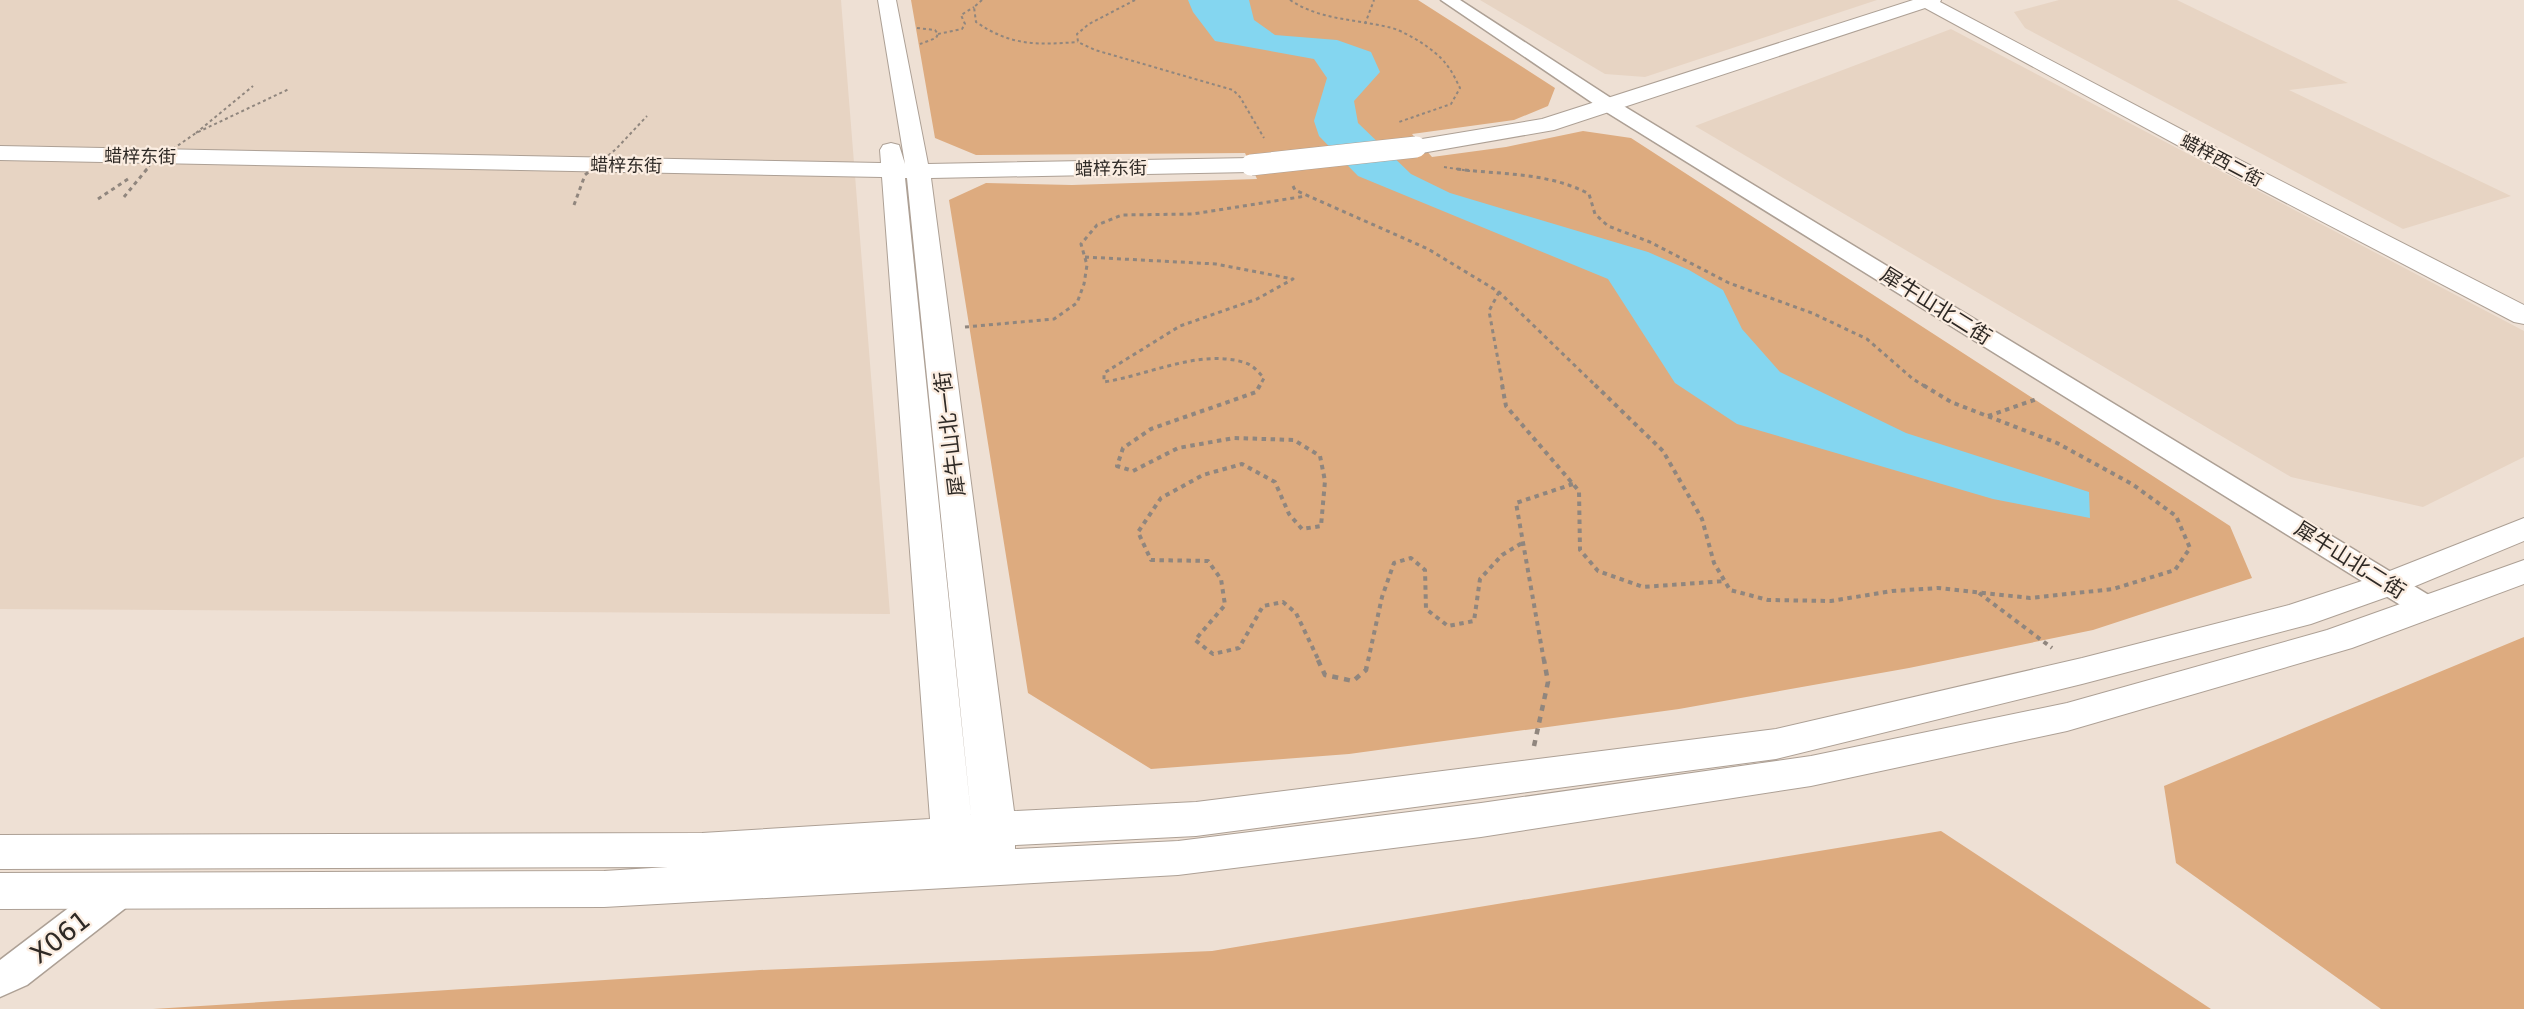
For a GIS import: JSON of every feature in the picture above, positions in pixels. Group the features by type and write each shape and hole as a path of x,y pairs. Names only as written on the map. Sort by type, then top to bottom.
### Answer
{"street":[{"name":"犀牛山北一街","path":"870,0 938,329 995,829 990,870"},
{"name":"犀牛山北一街","path":"887,0 906,171 950,853"},
{"name":"犀牛山北二街","path":"1449,0 1610,106 2426,607"},
{"name":"蜡梓东街","path":"0,153 906,171 1251,165 1416,147 1546,125 1927,1"},
{"name":"蜡梓西二街","path":"1927,1 2220,159 2524,316"},
{"path":"0,891 604,889 950,853 995,829 1196,819 1776,744 2082,671 2298,615 2389,584 2524,529"},
{"path":"0,852 702,850 950,853 990,870 1178,858 1481,820 1810,771 2067,717 2338,639 2524,571"},
{"name":"X061","path":"0,979 13,973 118,892"}],"path":[{"path":"914,45 928,41 938,34 962,28 965,24 961,15 982,0"},
{"path":"1078,42 1077,34 1089,24 1135,0"},
{"path":"1290,0 1299,6 1328,17 1390,27 1417,39 1446,63 1460,88 1451,104 1400,120 1395,131"},
{"path":"1365,24 1374,0"},
{"path":"975,7 976,21 991,34 1009,41 1045,44 1078,42 1095,50 1233,90 1240,97 1268,144"},
{"path":"911,28 926,28 938,34"},
{"path":"98,199 196,134 253,86"},
{"path":"196,134 289,89"},
{"path":"574,205 585,176 647,116"},
{"path":"124,197 151,164"},
{"path":"1290,181 1295,190 1428,249 1499,292 1663,451 1702,519 1714,563 1730,590 1768,600 1831,601 1892,591 1938,588 2030,598 2113,589 2175,570 2190,548 2176,516 2132,484 2057,443 1951,402 1913,379 1866,339 1812,313 1729,283 1667,250 1608,226 1595,214 1590,194 1566,182 1537,176 1465,171 1437,166"},
{"path":"938,329 1054,319 1077,303 1084,284 1087,265 1081,244 1097,225 1122,215 1193,214 1306,195"},
{"path":"1084,257 1162,259 1220,264 1293,279 1277,292 1191,320 1104,373 1104,382 1129,380 1179,364 1217,360 1248,364 1264,378 1256,392 1151,429 1123,448 1117,466 1133,471 1178,448 1234,438 1294,440 1320,456 1325,481 1321,526 1302,529 1289,514 1275,482 1242,464 1203,475 1161,498 1138,532 1151,560 1208,561 1221,579 1225,605 1195,640 1213,654 1239,648 1263,606 1283,602 1296,613 1325,675 1353,681 1366,670 1382,597 1394,563 1411,558 1425,570 1426,609 1448,626 1474,621 1480,579 1502,555 1522,543"},
{"path":"1499,292 1489,311 1506,406 1579,491 1580,550 1598,571 1643,587 1725,581"},
{"path":"1987,417 2069,388"},
{"path":"1526,776 1543,712 1548,682 1516,502 1573,484"},
{"path":"1979,592 2082,671"}],"shaded area":[{"path":"0,0 841,0 890,614 0,609"},
{"path":"911,0 1418,0 1555,88 1548,106 1514,120 1412,134 1432,157 1506,147 1583,131 1631,138 2230,526 2252,578 2093,630 1909,668 1679,709 1349,754 1151,769 1028,693 949,200 986,183 1072,185 1257,179 1245,153 976,155 935,138"},
{"path":"1480,0 1877,0 1645,77 1605,74"},
{"path":"2059,0 2177,0 2348,83 2289,90 2511,196 2403,229 2025,28 2014,12"},
{"path":"1951,29 2524,331 2524,457 2423,507 2291,477 1695,126"},
{"path":"2524,637 2524,1009 2381,1009 2176,863 2164,786"},
{"path":"1941,831 2211,1009 153,1009 760,970 1212,951"}],"water":[{"path":"1188,0 1249,0 1254,20 1275,35 1337,40 1371,52 1380,72 1354,101 1358,123 1411,174 1450,193 1648,252 1689,270 1723,290 1742,329 1780,372 1906,433 2089,492 2090,518 1993,499 1737,424 1675,383 1608,279 1358,176 1319,136 1314,121 1327,78 1314,59 1215,41 1193,12"}]}
